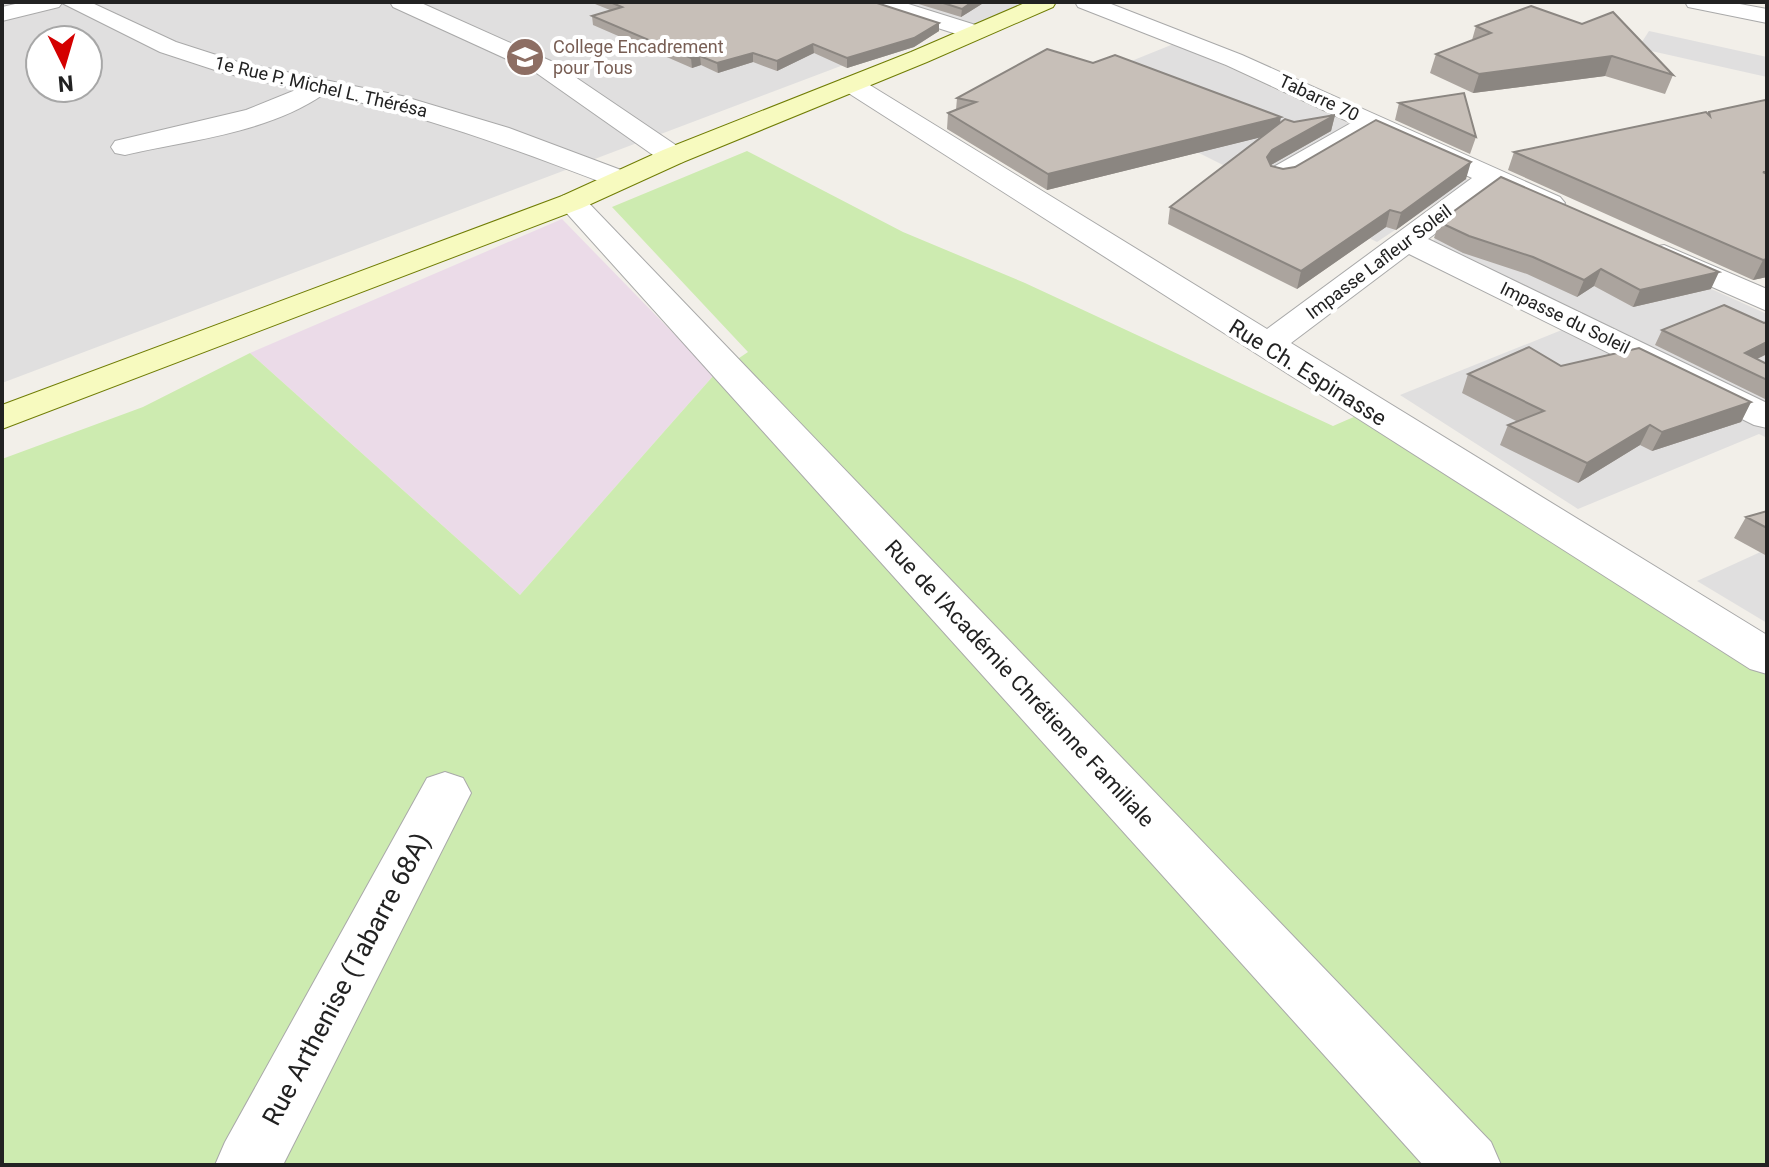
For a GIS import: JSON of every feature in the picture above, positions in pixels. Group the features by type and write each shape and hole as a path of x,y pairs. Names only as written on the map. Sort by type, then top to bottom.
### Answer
{"main road":[{"path":"2,418 572,202 673,156 1045,2"}],"street":[{"path":"2,14 51,2"},
{"name":"1e Rue P. Michel L. Thérésa","path":"72,2 168,47 233,68 393,101 500,134 619,179"},
{"path":"401,2 544,67 673,156"},
{"path":"880,2 974,32"},
{"name":"Tabarre 70","path":"1086,2 1234,60 1579,216"},
{"path":"1696,2 1767,16"},
{"name":"Rue Ch. Espinasse","path":"851,84 1767,657"},
{"path":"125,147 269,112 309,96 318,87"},
{"path":"1280,175 1371,122"},
{"name":"Impasse Lafleur Soleil","path":"1266,346 1492,177"},
{"name":"Rue de l'Académie Chrétienne Familiale","path":"572,202 1468,1165"},
{"name":"Impasse du Soleil","path":"1407,241 1767,417"},
{"path":"1637,242 1767,301"},
{"name":"Rue Arthenise (Tabarre 68A)","path":"248,1165 445,793"}],"shaded area":[{"path":"2,2 1035,2 974,32 952,24 2,383"},
{"path":"1649,31 1767,57 1767,77 1638,48"},
{"path":"1176,43 1470,180 1377,242 1067,87"},
{"path":"1502,195 1767,314 1767,438 1759,434 1578,509 1400,395 1589,319 1429,243"},
{"path":"562,219 714,375 520,595 250,353"},
{"path":"1767,549 1767,623 1697,581"}],"green space":[{"path":"747,151 903,232 1025,283 1333,426 1356,416 1767,675 1767,1165 2,1165 2,459 143,407 250,353 520,595 714,375 748,352 612,207"}],"building":[{"path":"610,2 874,2 939,23 914,38 847,58 813,44 777,61 753,53 717,63 700,56 691,58 592,16 622,7"},
{"path":"940,2 972,2 962,9"},
{"path":"1531,6 1582,24 1613,12 1673,75 1612,56 1479,74 1436,54 1491,33 1476,26"},
{"path":"1047,49 1093,63 1115,55 1281,117 1048,174 948,113 976,102 957,98"},
{"path":"1464,93 1476,137 1399,103"},
{"path":"1765,100 1767,172 1763,172 1767,174 1767,259 1763,260 1514,152 1706,112 1710,116 1709,112"},
{"path":"1335,115 1272,150 1267,157 1271,166 1283,169 1295,167 1376,120 1471,162 1401,213 1390,210 1301,271 1170,207 1285,119 1294,122"},
{"path":"1501,177 1719,272 1640,290 1601,269 1584,280 1533,257 1469,236 1439,222"},
{"path":"1724,305 1767,322 1767,342 1745,353 1767,364 1767,380 1662,330"},
{"path":"1529,347 1561,366 1639,348 1751,402 1662,432 1650,425 1587,463 1508,425 1544,411 1468,374"},
{"path":"1767,511 1767,528 1746,517"}],"place":[{"name":"College Encadrement pour Tous","path":"525,57"}]}
